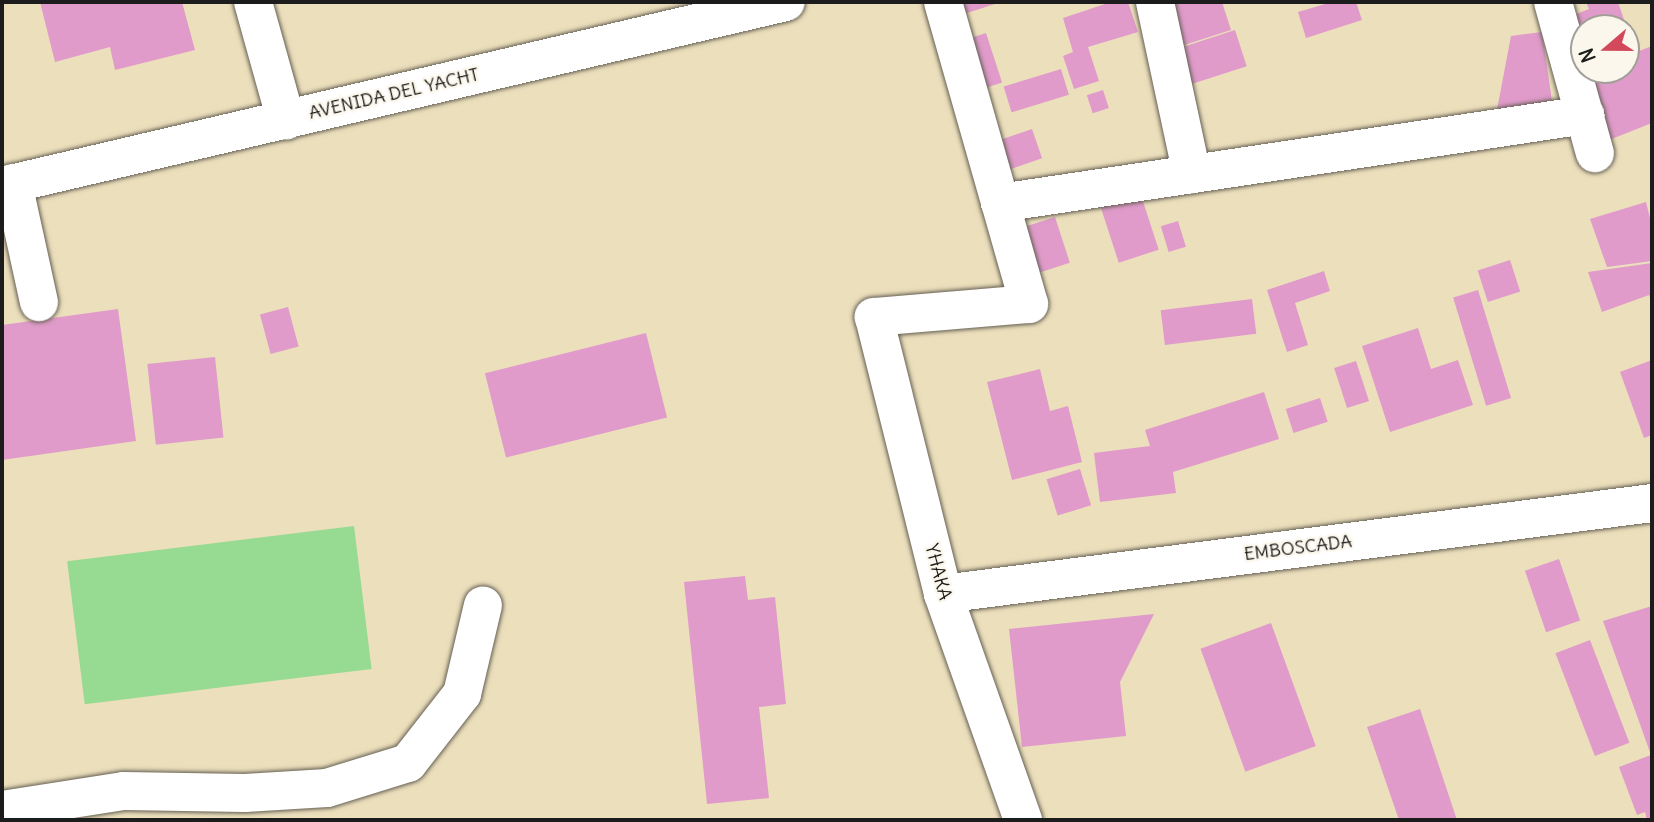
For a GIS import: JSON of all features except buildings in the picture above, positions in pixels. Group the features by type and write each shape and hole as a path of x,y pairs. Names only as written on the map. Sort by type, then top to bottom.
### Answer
{"street":[{"path":"253,2 286,120"},
{"name":"AVENIDA DEL YACHT","path":"7,185 786,2"},
{"path":"943,2 1000,203 1585,115"},
{"path":"1155,2 1192,174"},
{"path":"1553,2 1595,153"},
{"path":"7,185 39,302"},
{"name":"YHAKA","path":"1000,203 1029,304 874,317 943,594 1023,820"},
{"name":"EMBOSCADA","path":"943,594 1652,503"},
{"path":"2,810 124,791 245,793 327,788 408,763 462,694 483,604"}],"green space":[{"path":"354,526 372,669 85,704 67,561"}]}
